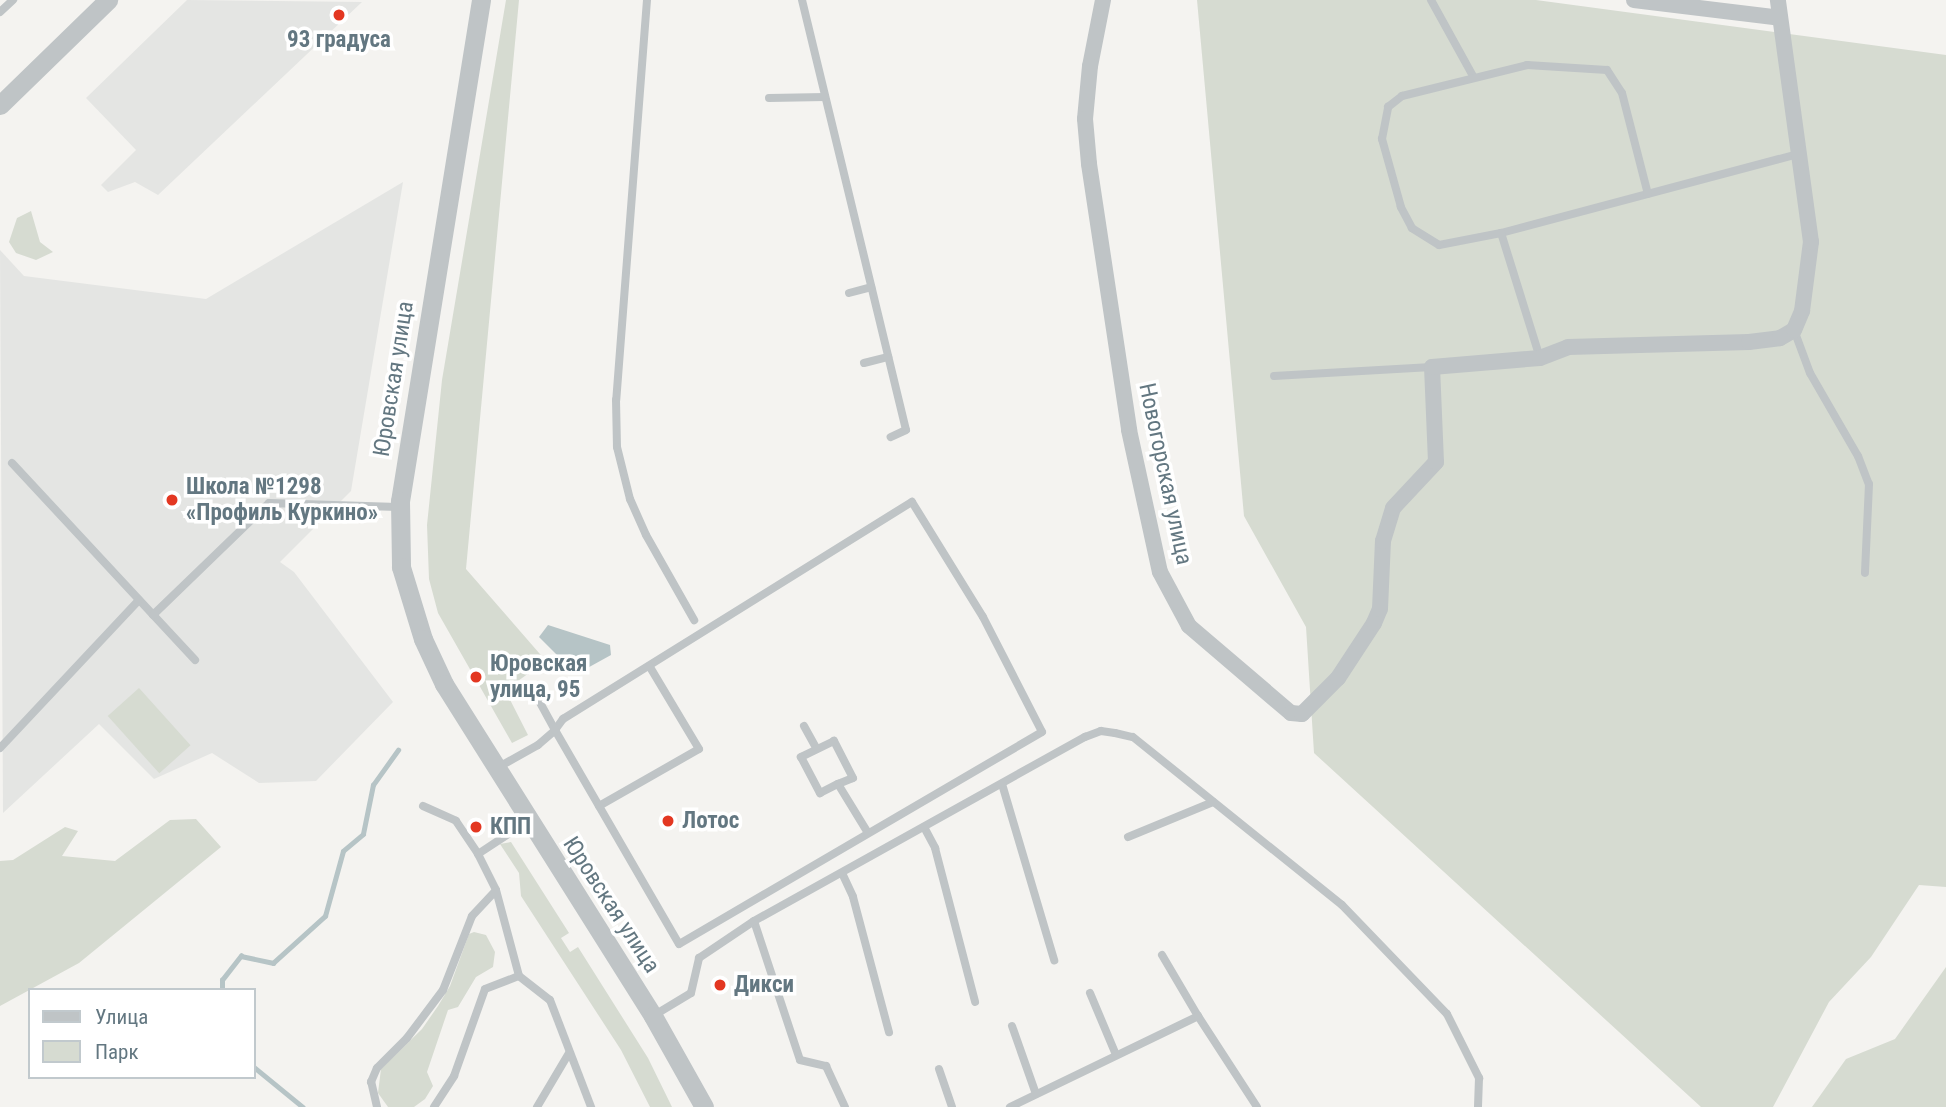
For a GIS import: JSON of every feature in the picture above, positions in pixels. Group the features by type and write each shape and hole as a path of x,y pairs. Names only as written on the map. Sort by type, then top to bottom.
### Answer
{"street":[{"path":"0,105 108,0"},
{"name":"Юровская улица","path":"481,0 400,508 401,567 416,618 444,684 495,769 653,1016 704,1107"},
{"name":"Новогорская улица","path":"1103,0 1085,119 1113,330 1147,524 1160,572 1189,626 1291,713 1302,714 1331,686 1380,610 1383,541 1393,508 1436,462 1432,367"},
{"path":"1634,0 1780,18"},
{"path":"1432,367 1540,358 1568,347 1749,342 1780,338 1794,330 1802,311 1811,242 1778,0"}],"lane":[{"path":"0,12 13,0"},
{"path":"647,0 616,400 617,447 630,499 646,535 694,621"},
{"path":"802,0 906,430 891,437"},
{"path":"1432,0 1473,76"},
{"path":"1648,194 1622,93 1607,70 1527,65 1473,76 1402,96 1388,107 1382,139 1401,207 1412,228 1439,245 1502,233 1648,194 1797,154"},
{"path":"769,98 825,97"},
{"path":"1502,233 1540,358"},
{"path":"849,293 871,287"},
{"path":"1794,330 1810,373 1858,456 1868,484 1865,573"},
{"path":"864,363 888,357"},
{"path":"1274,376 1432,367"},
{"path":"12,463 195,660"},
{"path":"495,769 555,730 563,719 912,502 983,617 1042,732 679,944 555,730 532,688"},
{"path":"153,615 269,503 400,508"},
{"path":"0,748 139,600"},
{"path":"599,806 699,749 650,667"},
{"path":"804,726 817,749"},
{"path":"653,1016 691,993 699,958 754,921 1101,731 1133,737 1342,905 1447,1014 1479,1078 1478,1107"},
{"path":"834,741 853,778 838,784 820,793 802,757 834,741"},
{"path":"838,784 868,834"},
{"path":"1002,784 1054,960"},
{"path":"1128,837 1213,802"},
{"path":"424,806 456,821 478,854 496,890 519,976 550,1000 591,1107"},
{"path":"478,854 528,821"},
{"path":"925,827 935,848 975,1002"},
{"path":"842,873 853,897 889,1032"},
{"path":"377,1107 371,1082 377,1068 407,1038 443,990 472,916 496,890"},
{"path":"754,921 800,1060 827,1066 845,1107"},
{"path":"1162,955 1257,1107"},
{"path":"434,1107 454,1076 485,989 519,976"},
{"path":"1090,993 1116,1055"},
{"path":"1010,1107 1198,1016"},
{"path":"1012,1026 1036,1094"},
{"path":"537,1107 569,1053"},
{"path":"939,1069 952,1107"}],"shaded area":[{"path":"187,0 362,2 158,195 135,182 108,192 101,185 136,150 86,98"},
{"name":"Школа №1298 «Профиль Куркино»","path":"403,182 351,491 280,562 294,572 393,702 316,781 259,783 212,753 154,779 99,724 3,813 0,250 24,276 206,299"},
{"path":"548,625 610,645 611,655 582,671 573,671 539,637"}],"green space":[{"path":"506,0 519,0 466,569 546,661 505,690 528,735 512,743 438,613 429,579 427,525 442,380"},
{"path":"1197,0 1536,0 1946,55 1946,887 1919,885 1871,957 1829,1002 1773,1107 1701,1107 1314,753 1306,627 1244,516"},
{"path":"31,211 40,242 53,252 36,260 16,253 9,242 17,218"},
{"path":"139,688 191,745 159,773 108,716"},
{"path":"196,819 221,847 79,963 33,988 28,988 28,991 0,1006 0,861 13,860 65,827 78,831 62,856 115,861 170,820"},
{"path":"511,842 569,933 561,938 570,952 578,947 648,1058 672,1107 650,1107 621,1050 521,896 519,873 500,844"},
{"path":"474,932 486,935 495,952 493,967 476,977 458,1007 448,1010 427,1072 433,1086 425,1099 414,1107 388,1107 378,1093 381,1069 422,1029 438,1006 450,986 469,934"},
{"path":"1946,967 1946,1107 1812,1107 1846,1059 1895,1039"}],"waterway":[{"path":"222,988 222,980 241,956 273,963 325,916 343,851 363,834 373,785 398,750"},
{"path":"256,1069 303,1107"}],"place":[{"name":"93 градуса","path":"339,15"},
{"name":"Школа №1298 «Профиль Куркино»","path":"172,500"},
{"name":"Юровская улица, 95","path":"476,677"},
{"name":"Лотос","path":"668,821"},
{"name":"КПП","path":"476,827"},
{"name":"Дикси","path":"720,985"}]}
